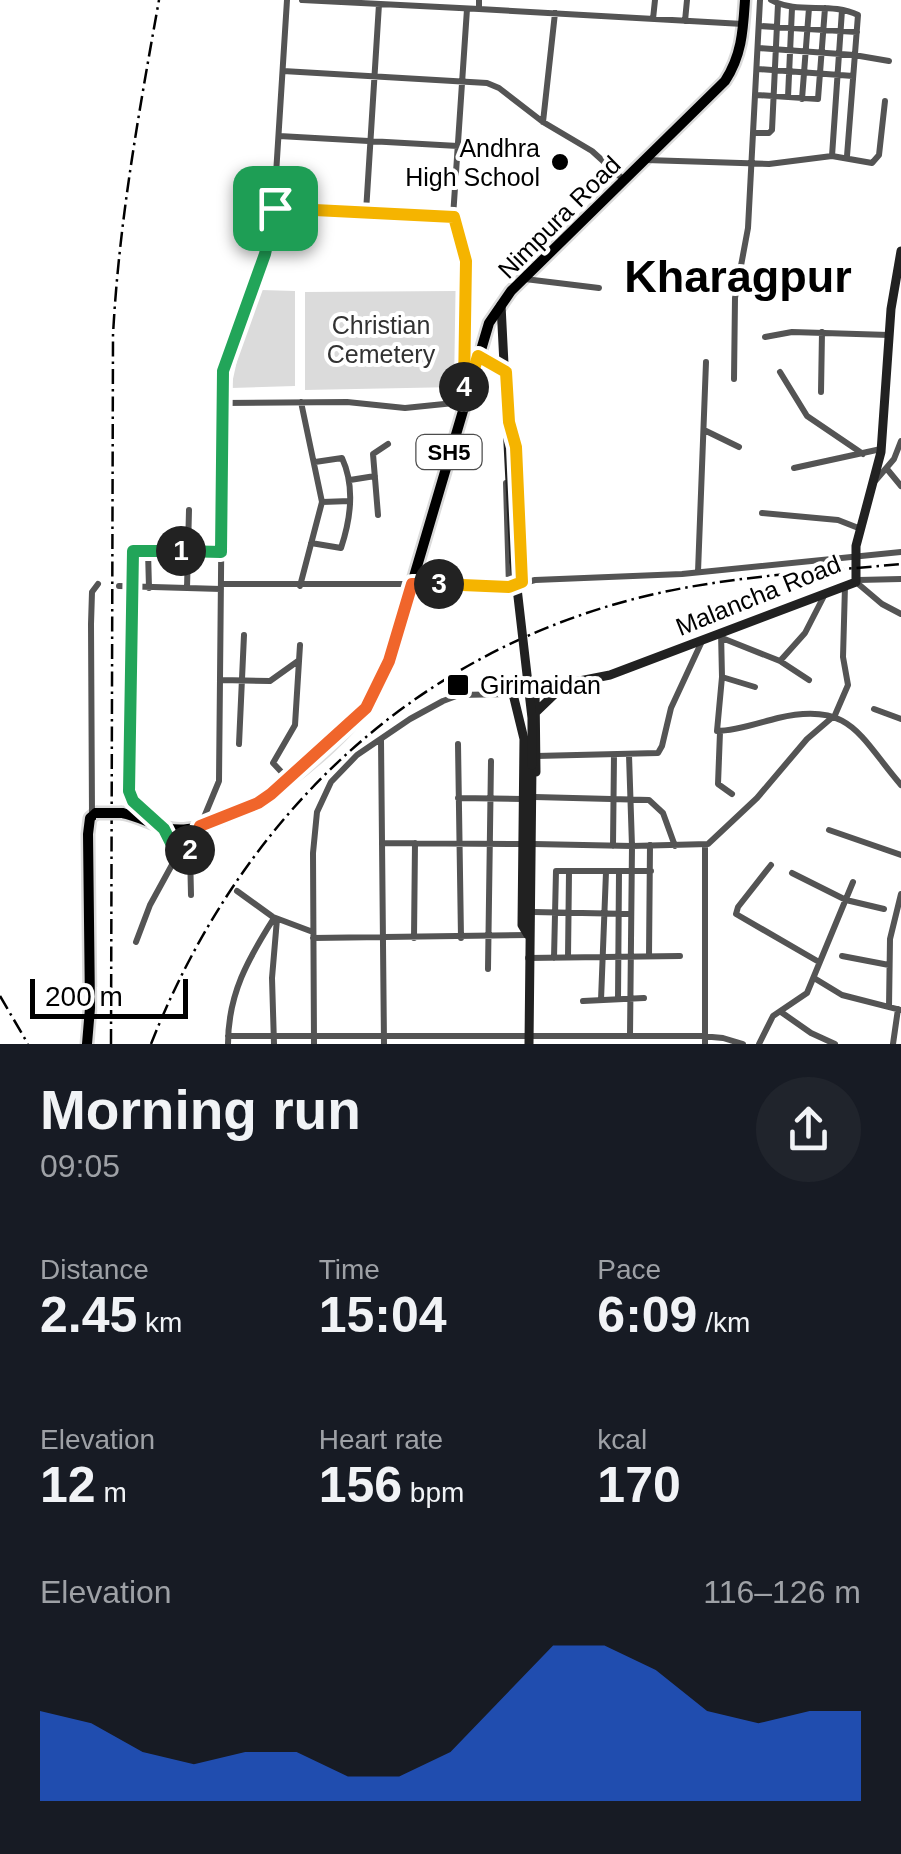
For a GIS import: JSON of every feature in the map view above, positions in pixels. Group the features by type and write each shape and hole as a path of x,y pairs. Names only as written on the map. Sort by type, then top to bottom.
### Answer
{"main road":[{"name":"Nimpura Road","path":"94,814 122,813 164,829 200,826 258,803 289,780 366,708 389,661 489,323 524,279 725,81 738,58 745,0"},
{"path":"478,356 506,372"},
{"path":"87,1044 88,834 94,814"}],"street":[{"path":"191,895 189,859 218,781 223,371 265,254 275,208 288,0"},
{"path":"302,0 429,3 466,8 479,5 554,14 744,24"},
{"path":"543,13 545,0"},
{"path":"654,19 655,0"},
{"path":"685,21 686,0"},
{"path":"734,379 736,289 748,228 760,0"},
{"path":"754,133 771,132 774,2 792,8 842,10 858,15 847,156"},
{"path":"366,212 374,76 383,3"},
{"path":"221,403 373,402 405,408 464,402 466,261 454,217 466,8"},
{"path":"788,97 792,8"},
{"path":"802,99 809,8"},
{"path":"757,95 818,99 825,8"},
{"path":"832,156 842,10"},
{"path":"543,122 554,14"},
{"path":"760,26 857,32"},
{"path":"759,48 854,54 890,61"},
{"path":"758,69 853,76"},
{"path":"283,71 462,79 500,88 543,122 592,151 625,181"},
{"path":"646,160 752,164 847,156 867,163 878,159 884,101"},
{"path":"279,136 458,146"},
{"path":"275,208 454,217"},
{"name":"Malancha Road","path":"513,694 610,675 857,581 855,556 881,448 889,335 901,251"},
{"path":"524,279 599,288"},
{"path":"501,304 514,562 532,718 536,796 534,912 528,936"},
{"path":"765,337 792,332 889,335"},
{"path":"821,392 822,332"},
{"path":"698,572 706,362"},
{"path":"780,372 808,416 863,454"},
{"path":"300,586 322,502 301,402"},
{"path":"509,422 516,447 522,582"},
{"path":"509,422 504,446 509,587"},
{"path":"704,430 738,447"},
{"path":"875,481 901,441"},
{"path":"378,515 373,454 388,444"},
{"path":"794,468 881,448"},
{"path":"312,543 340,549 350,502 350,480 342,458 315,462"},
{"path":"886,469 901,486"},
{"path":"350,480 375,476"},
{"path":"322,502 350,502"},
{"path":"187,588 188,510"},
{"path":"762,513 838,520 860,529"},
{"path":"189,859 168,842 164,829 129,796 133,551 221,552"},
{"path":"148,551 149,588"},
{"path":"119,586 509,587 522,582 698,572 901,552"},
{"path":"857,581 901,579"},
{"path":"857,581 882,604 901,614"},
{"path":"94,814 90,624 92,592 98,584"},
{"path":"534,844 704,846 835,715 848,680 842,657 846,586"},
{"path":"780,661 805,633 826,593"},
{"path":"732,794 717,780 721,634 780,661 809,680"},
{"path":"239,744 244,635"},
{"path":"534,761 654,754 660,750 671,708 704,638"},
{"path":"289,780 273,763 295,724 300,645"},
{"path":"221,680 275,680 299,660"},
{"path":"722,677 755,687"},
{"path":"536,712 564,686"},
{"path":"528,1040 535,690"},
{"path":"314,1040 313,854 318,812 341,770 410,719 458,696 513,694 524,738 522,926 528,936"},
{"path":"874,709 901,719"},
{"path":"720,732 796,714 835,715 869,742 901,785"},
{"path":"381,739 384,1040"},
{"path":"458,744 461,938"},
{"path":"613,846 614,756"},
{"path":"629,756 630,1036"},
{"path":"488,969 490,761"},
{"path":"536,796 649,800 669,824 675,846"},
{"path":"458,798 522,799"},
{"path":"829,830 901,855"},
{"path":"382,842 521,844"},
{"path":"414,938 415,842"},
{"path":"648,956 650,845"},
{"path":"704,846 705,1040"},
{"path":"136,942 179,852"},
{"path":"771,865 738,906 736,914 819,962"},
{"path":"554,958 556,872 650,872"},
{"path":"568,958 569,872"},
{"path":"601,1000 606,872"},
{"path":"618,999 620,872"},
{"path":"792,873 846,900 884,909"},
{"path":"759,1044 772,1018 803,998 853,882"},
{"path":"237,891 276,919 313,935 528,936"},
{"path":"893,1044 896,1009 889,953 901,894"},
{"path":"534,912 632,914"},
{"path":"276,919 236,986 228,1016 228,1040 600,1040 630,1036 743,1044"},
{"path":"274,1040 272,978 276,919"},
{"path":"889,953 901,958"},
{"path":"528,958 680,956"},
{"path":"842,956 889,964"},
{"path":"814,978 842,995 896,1009"},
{"path":"583,1000 644,998"},
{"path":"781,1012 811,1034 835,1044"}],"green space":[{"path":"261,290 295,291 295,386 231,388 240,347"},
{"name":"Christian Cemetery","path":"456,291 457,387 305,390 305,292"}],"railway":[{"path":"111,1044 113,335 125,208 159,0"},
{"path":"151,1044 188,963 232,888 284,819 343,758 408,704 481,659 560,622 646,596 741,579 901,564"},
{"path":"0,996 28,1044"}],"place":[{"name":"Andhra High School","path":"560,162"},
{"name":"Girimaidan","path":"458,685"}],"district":[{"name":"Kharagpur","path":"738,276"}],"route":[{"path":"275,208 454,217 466,261 464,402 478,356 506,372 509,422 516,447 522,582 509,587 412,584 389,661 366,708 280,788 258,803 200,826 189,859 168,842 164,829 129,796 133,551 221,552 223,371 265,254 275,208"}]}
